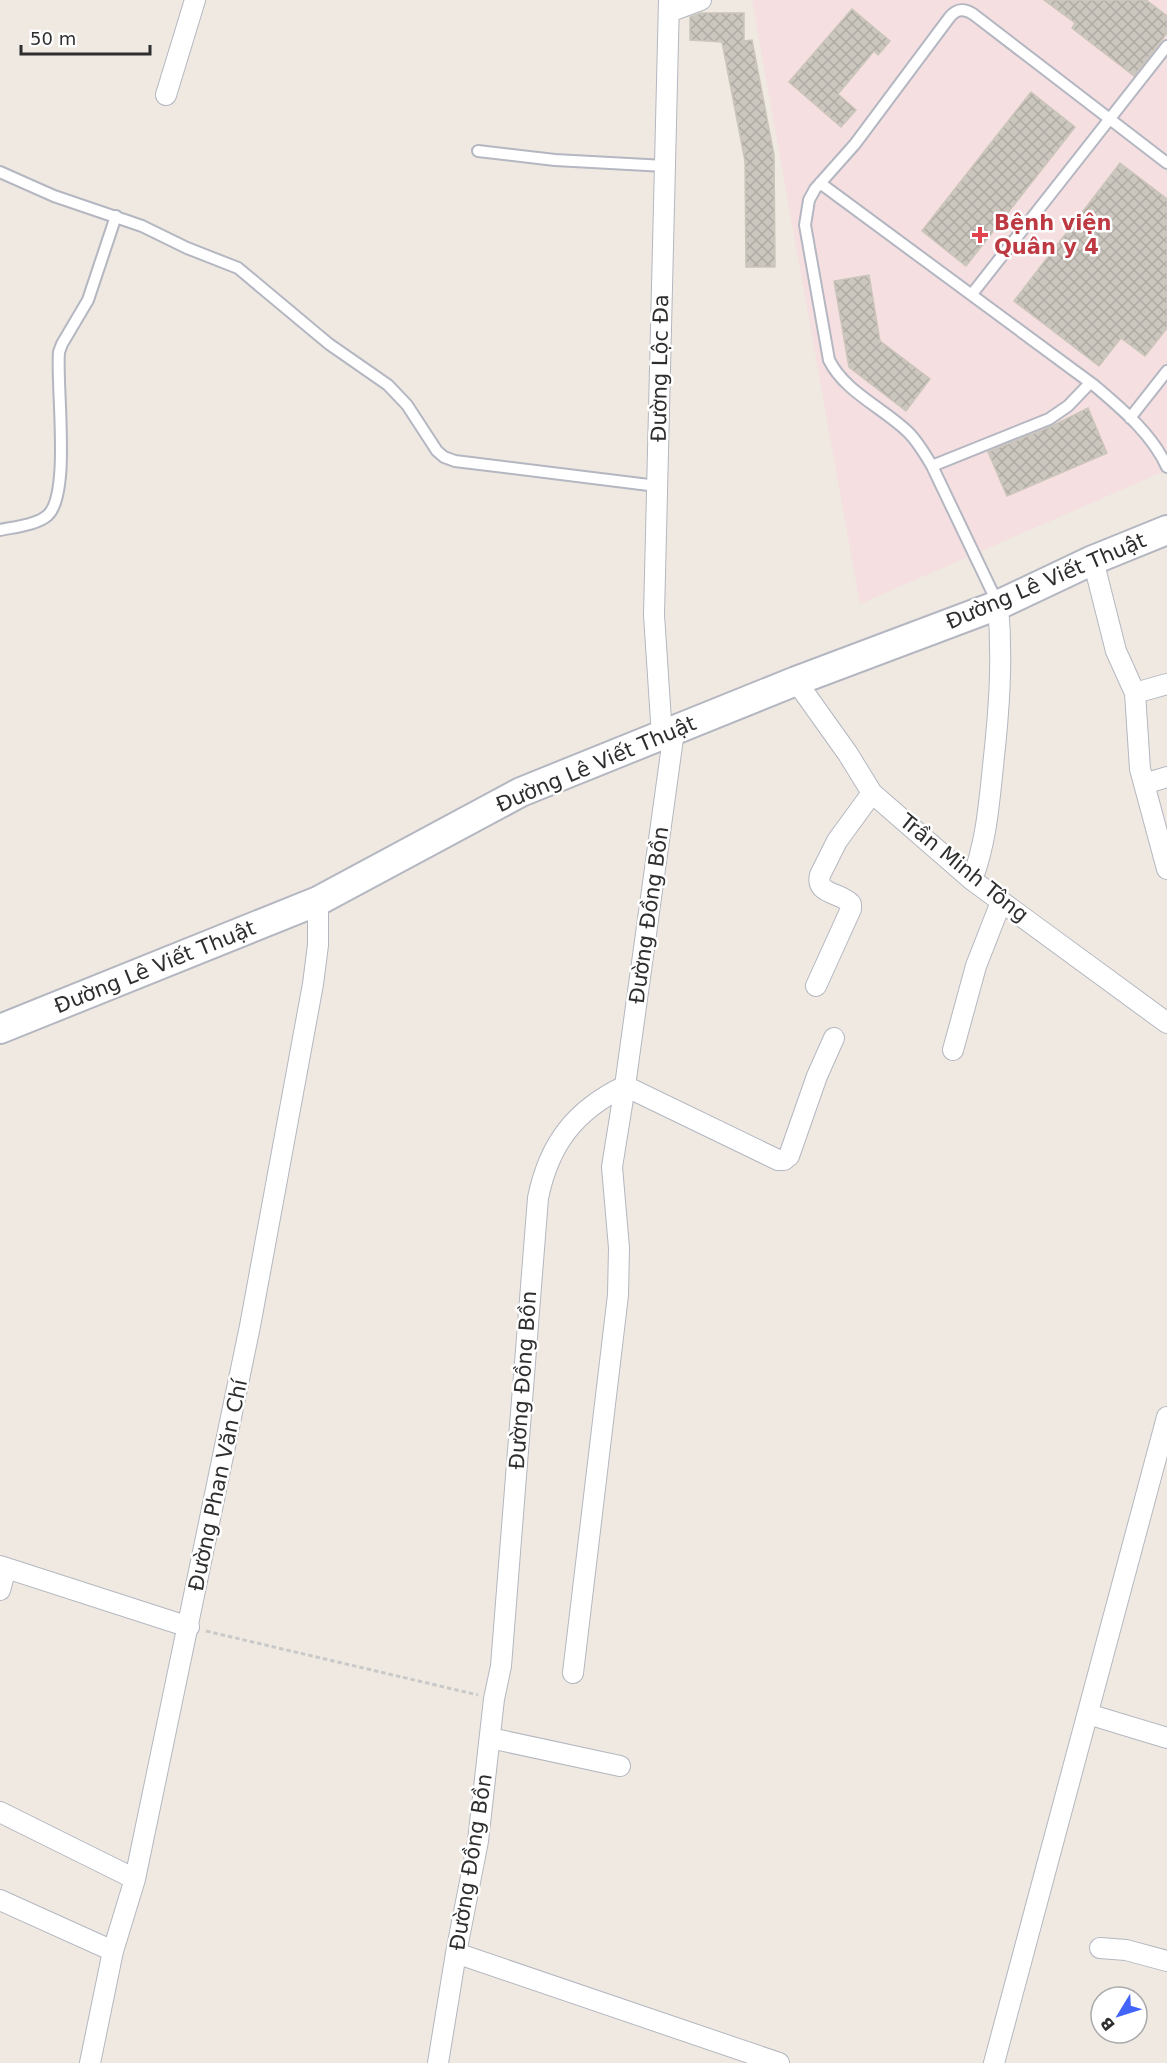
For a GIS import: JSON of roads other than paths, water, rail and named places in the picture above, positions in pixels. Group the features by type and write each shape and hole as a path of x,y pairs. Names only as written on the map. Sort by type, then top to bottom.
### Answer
{"main road":[{"name":"Đường Lê Viết Thuật","path":"0,1029 318,902 521,792 796,681 998,605 1093,560 1167,530"}],"street":[{"path":"166,95 195,0"},
{"path":"669,6 701,0"},
{"name":"Đường Lộc Đa","path":"668,734 654,615 669,6"},
{"path":"1093,560 1116,651 1135,693 1140,769 1167,869"},
{"path":"972,880 987,823 1000,700 1002,653 998,605"},
{"name":"Trần Minh Tông","path":"796,681 848,754 872,793 972,880 1167,1023"},
{"path":"1135,693 1167,684"},
{"name":"Đường Đồng Bồn","path":"438,2063 478,1841 494,1699 501,1666 539,1190 552,1155 573,1123 602,1097 626,1086 668,734"},
{"path":"1144,784 1167,777"},
{"path":"816,986 851,909 851,904 847,900 820,887 820,875 837,841 872,793"},
{"name":"Đường Phan Văn Chí","path":"90,2063 113,1951 135,1879 250,1326 313,984 318,945 318,902"},
{"path":"953,1050 976,966 1001,902"},
{"path":"573,1673 618,1295 619,1248 612,1167 626,1086 778,1160 784,1160 789,1156 817,1076 834,1038"},
{"path":"994,2063 1167,1418"},
{"path":"0,1590 3,1567 189,1627"},
{"path":"1088,1714 1167,1738"},
{"path":"490,1738 620,1766"},
{"path":"0,1812 135,1879"},
{"path":"0,1900 113,1951"},
{"path":"1100,1948 1126,1950 1167,1961"},
{"path":"456,1953 779,2063"}],"lane":[{"path":"998,605 933,466 921,448 909,433 841,379 829,360 806,225 809,200 820,183 855,144 956,11 966,10 974,14 1167,164"},
{"path":"972,294 1167,45"},
{"path":"478,151 555,160 664,166"},
{"path":"0,172 54,196 142,226 187,248 227,262 247,274 329,344 388,385 407,405 437,451 444,457 455,461 657,486"},
{"path":"820,183 1089,382 1164,452 1167,467"},
{"path":"0,530 40,520 47,516 53,508 61,448 59,352 88,300 116,216"},
{"path":"1130,418 1167,371"},
{"path":"933,466 1049,419 1068,406 1089,382"}],"place":[{"name":"Bệnh viện Quân y 4","path":"980,235"}]}
